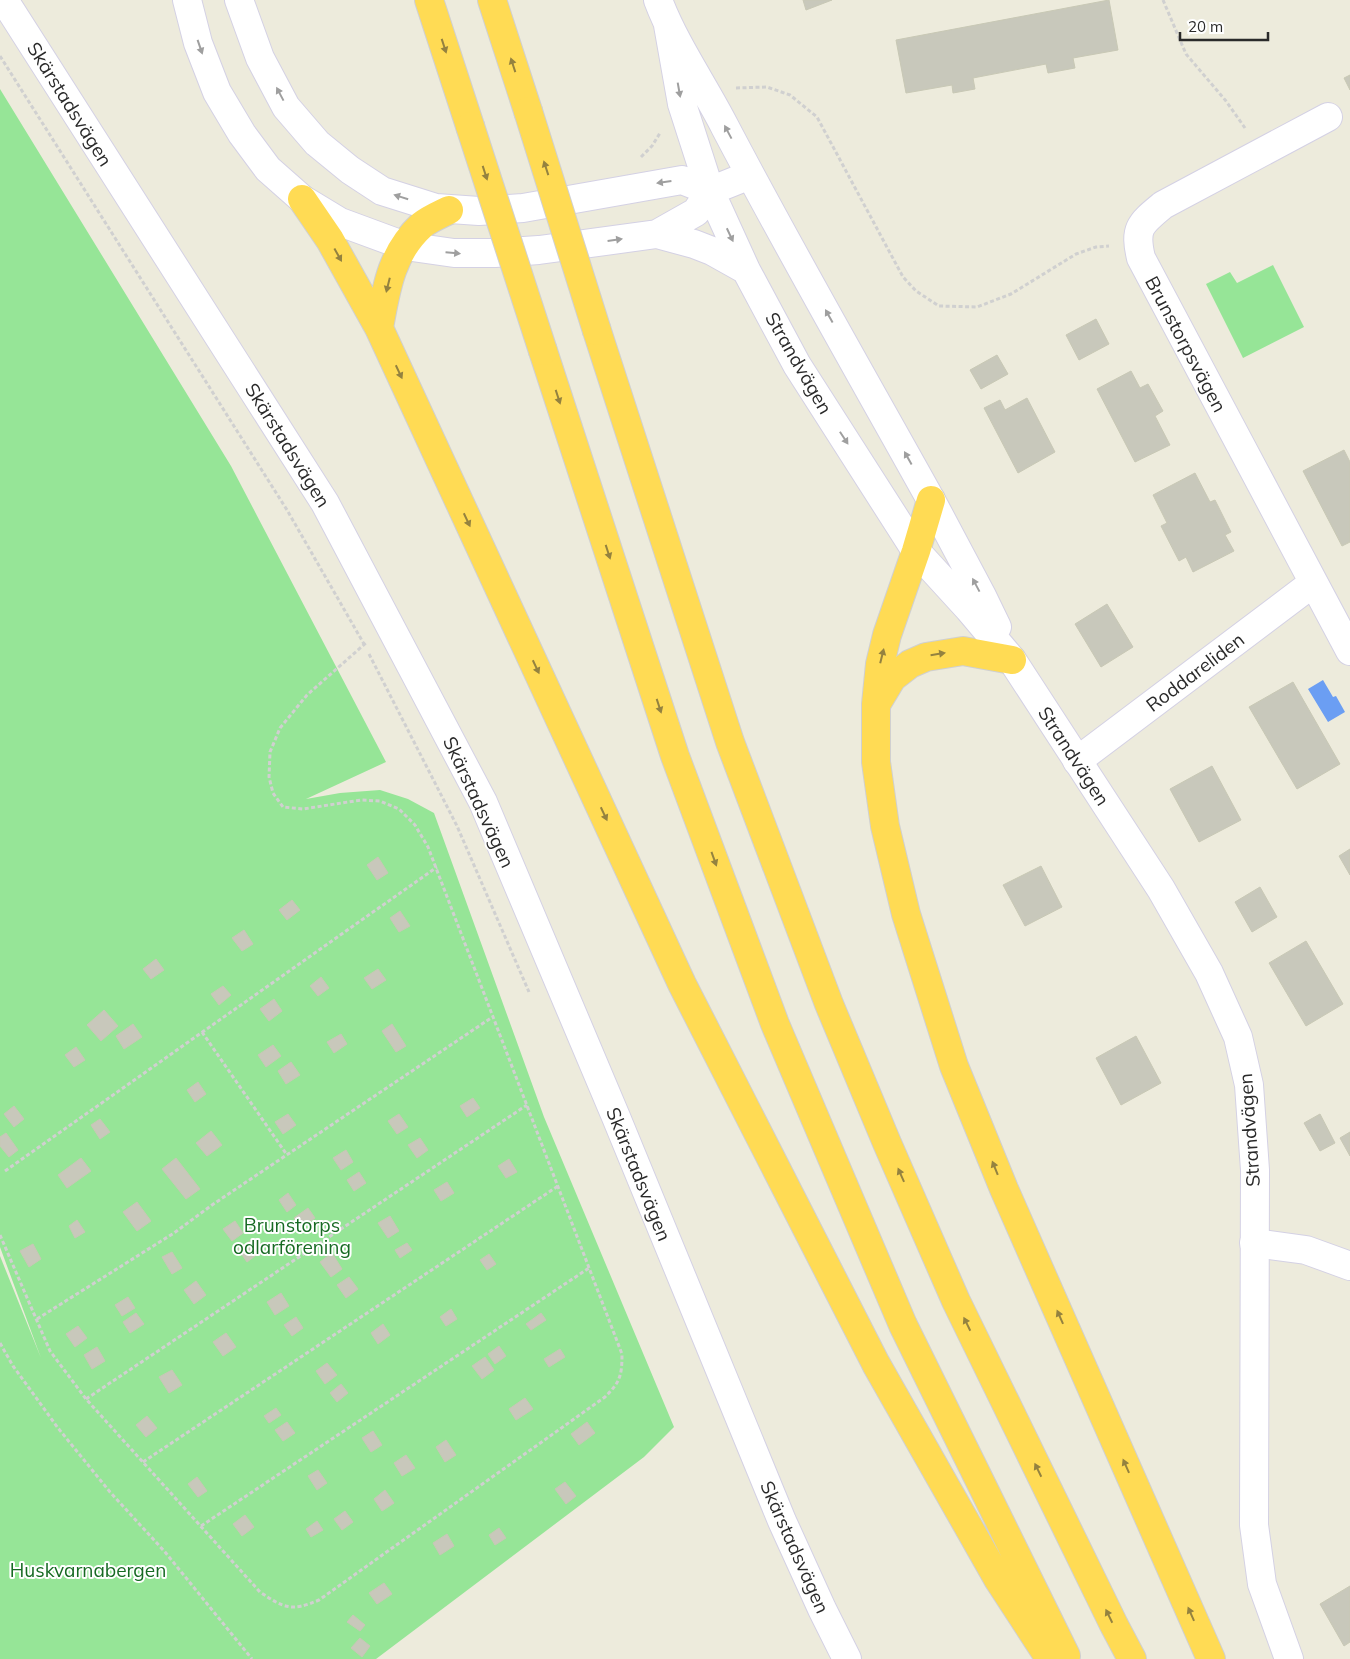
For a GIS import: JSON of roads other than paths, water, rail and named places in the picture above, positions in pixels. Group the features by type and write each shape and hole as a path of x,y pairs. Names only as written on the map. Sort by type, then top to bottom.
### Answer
{"highway":[{"path":"429,0 675,756 775,1024 903,1325 1067,1659"},
{"path":"492,0 730,742 829,1004 956,1301 1132,1659"},
{"path":"302,199 330,240 379,328 682,984 876,1364 998,1580 1050,1659"},
{"path":"379,328 393,265 405,246 423,224 449,210"},
{"path":"931,500 916,551 887,635 880,664 876,704 876,762 885,826 906,914 954,1066 1004,1189 1211,1659"},
{"path":"876,704 892,678 910,664 926,657 962,651 1012,660"}],"main road":[{"name":"Skärstadsvägen","path":"4,0 325,503 483,802 616,1117 782,1521 846,1659"},
{"path":"187,0 198,43 217,92 242,134 268,169 302,199 340,222 405,246 454,254 495,254 540,250 657,234 696,212 710,191 750,175"},
{"path":"239,0 260,58 286,107 317,143 350,170 382,191 436,208 479,212 523,208 682,180 710,191"},
{"name":"Strandvägen","path":"663,12 750,175 931,500 982,596 1012,660 1160,889 1208,973 1238,1037 1249,1085 1255,1170 1254,1524 1262,1584 1289,1659"},
{"name":"Strandvägen","path":"663,12 682,104 710,191 746,270 797,365 916,551 1012,660"},
{"name":"Brunstorpsvägen","path":"1328,117 1163,206 1143,222 1137,239 1141,258 1350,651"},
{"path":"657,234 712,251 746,270"},
{"name":"Roddareliden","path":"1077,761 1313,583"},
{"path":"1254,1243 1306,1250 1350,1266"}],"water":[{"path":"1323,680 1333,697 1336,696 1345,712 1328,722 1308,689"}],"park label":[{"name":"Brunstorps odlarförening","path":"292,1236"},
{"name":"Huskvarnabergen","path":"88,1570"}]}
